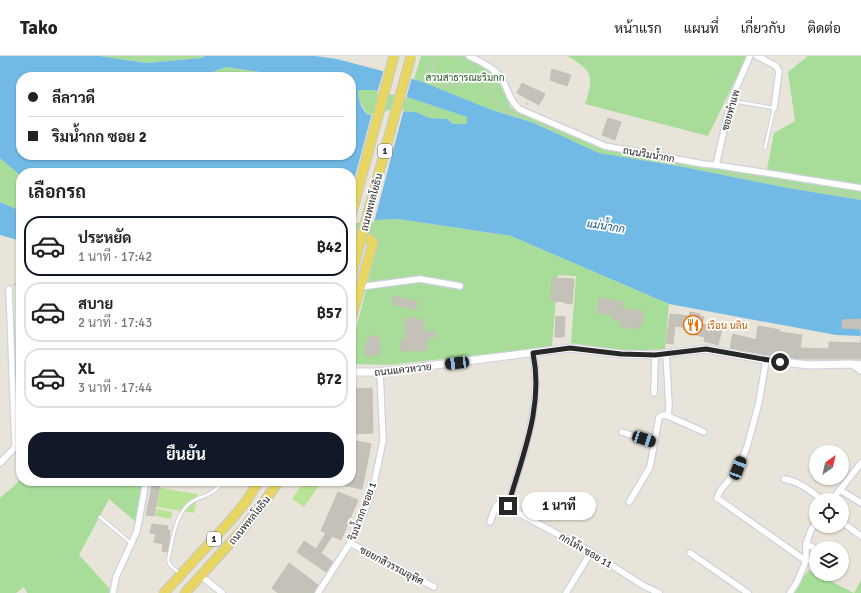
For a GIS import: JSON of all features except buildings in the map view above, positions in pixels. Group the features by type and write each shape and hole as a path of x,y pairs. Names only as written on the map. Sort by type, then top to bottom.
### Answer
{"main road":[{"name":"ถนนพหลโยธิน","path":"356,197 394,56"},
{"name":"ถนนพหลโยธิน","path":"356,260 411,56"},
{"path":"356,235 368,238 372,240 373,243 356,301"},
{"name":"ถนนพหลโยธิน","path":"164,593 230,521 245,503 256,486"},
{"name":"ถนนพหลโยธิน","path":"185,593 243,529 275,486"}],"street":[{"name":"ถนนริมน้ำกก","path":"469,56 493,69 499,75 512,103 518,109 605,146 703,164 861,188"},
{"name":"ซอยทำแพ","path":"716,165 731,100 750,56"},
{"path":"757,56 776,66 779,71 774,108"},
{"path":"360,287 420,279 460,286"},
{"path":"0,463 15,447 9,289"},
{"name":"ถนนแควหวาย","path":"356,372 380,372 570,348 621,354 655,355 706,349 766,360 809,364 861,365"},
{"path":"490,522 498,504 510,507 530,434 536,399 536,370 533,353"},
{"path":"666,354 669,405 668,416"},
{"path":"654,393 655,355"},
{"path":"766,360 759,402 747,447 738,468 720,491 717,498 806,561"},
{"path":"850,364 861,371"},
{"name":"ริมน้ำกก ซอย 1","path":"318,593 350,543 361,521 373,489 383,440 380,372"},
{"path":"629,502 650,467 659,417 663,415 668,416 704,432"},
{"path":"622,432 655,443"},
{"path":"838,493 861,463"},
{"path":"784,478 800,483 813,493"},
{"path":"113,593 116,577 132,544 139,525 145,486"},
{"path":"840,490 861,503"},
{"name":"กกโท้ง ซอย 11","path":"510,507 591,552 644,586 659,593"},
{"path":"849,527 861,536"},
{"path":"790,593 797,582 806,561 806,544 809,533"},
{"name":"ซอยกสิวรรณอุทิศ","path":"350,543 434,588"},
{"path":"566,593 591,552"},
{"path":"690,553 748,593"},
{"path":"201,576 222,593"}],"lane":[{"path":"731,100 774,108 765,148"},
{"path":"181,575 170,565 168,560 178,520 184,508 193,501 209,495 219,486"},
{"path":"100,517 132,544"}],"path":[{"path":"439,56 433,64 433,73 438,80 443,82 458,73 476,67"},
{"path":"861,329 861,343"}],"green space":[{"path":"99,56 205,56 201,58 147,63"},
{"name":"สวนสาธารณะริมกก","path":"421,56 469,56 493,69 511,108 602,149 716,165 766,174 774,133 795,121 788,72 808,56 861,56 861,200 788,188 684,167 599,153 534,123 492,110 414,79"},
{"path":"567,56 747,56 708,136 585,104 589,93 590,84 588,72 579,63"},
{"path":"226,67 260,72 212,72"},
{"path":"358,90 395,93 467,117 467,125 453,124 447,119 429,118 416,112 395,111 368,115 358,99"},
{"path":"0,158 16,172 16,209 0,202"},
{"path":"398,219 511,236 669,304 665,349 630,351 571,343 576,276 558,275 552,346 388,365 356,364 356,329 378,242 369,234 356,230 356,221"},
{"path":"16,484 16,486 143,486 137,523 109,499 79,555 110,589 110,593 27,593 24,587 16,593 0,593 0,498"},
{"path":"301,486 319,486 304,507 292,499"},
{"path":"160,488 198,494 194,513 157,507"},
{"path":"157,509 172,512 171,519 155,516"},
{"path":"809,570 809,581 831,581 854,593 791,593"},
{"path":"861,580 861,593 854,593"}],"water":[{"name":"แม่น้ำกก","path":"0,56 99,56 147,63 201,58 205,56 315,56 337,59 420,81 492,110 534,123 599,153 684,167 788,188 861,200 861,336 836,335 669,304 511,236 398,219 356,221 356,168 16,168 16,172 0,158","holes":["358,90 395,93 467,117 467,124 453,124 447,119 429,118 416,112 395,111 379,115 368,115 360,104"]},
{"path":"0,202 16,209 16,240 0,235"}],"pier":[{"path":"384,69 412,77 406,99 395,95 377,93"},
{"path":"395,109 404,109 374,222 356,223 356,172 372,113"}],"place":[{"name":"เรือน นลิน","path":"693,325"}],"route":[{"path":"508,506 530,434 536,399 536,370 533,353 570,348 621,354 655,355 706,349 780,362"}]}
